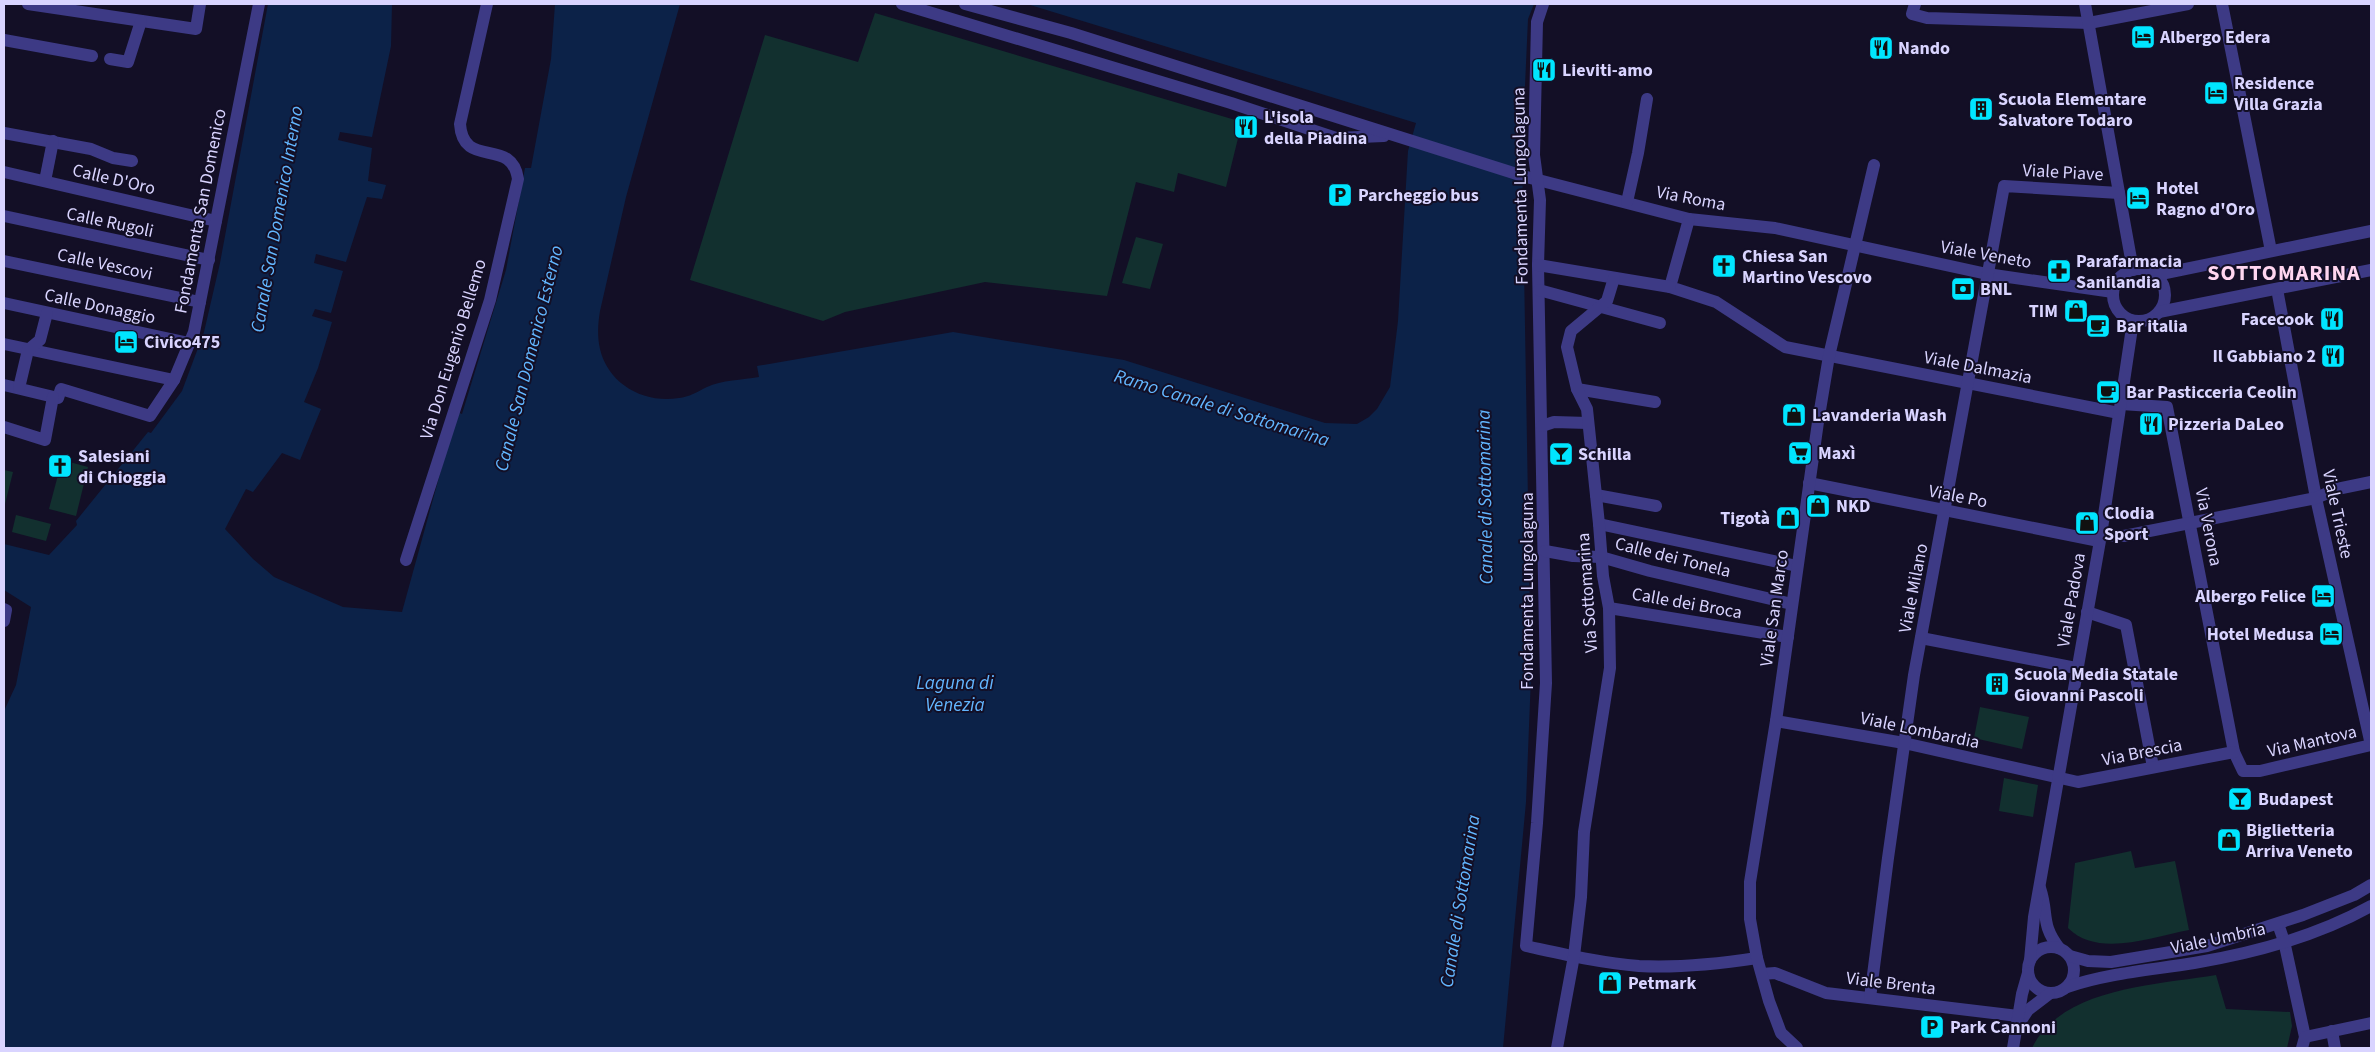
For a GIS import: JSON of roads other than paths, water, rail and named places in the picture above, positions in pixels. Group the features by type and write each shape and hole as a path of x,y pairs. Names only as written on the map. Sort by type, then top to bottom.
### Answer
{"street":[{"path":"28,4 196,30 200,4"},
{"name":"Fondamenta San Domenico","path":"53,397 58,398 61,389 150,416 174,380 189,343 200,302 258,4"},
{"name":"Via Don Eugenio Bellemo","path":"406,560 490,300 518,179 517,170 509,159 471,148 464,143 460,136 460,124 487,4"},
{"path":"902,4 1207,96 1336,138 1394,135"},
{"name":"Via Roma","path":"965,4 1071,34 1523,176 1689,219 1775,228 1855,247"},
{"name":"Fondamenta Lungolaguna","path":"1543,4 1536,22 1534,155 1540,200 1538,265 1545,551 1546,682 1526,946 1639,966 1693,965 1757,958"},
{"path":"2085,4 2133,270"},
{"path":"1914,9 1927,18 2088,23 2188,4"},
{"path":"2222,4 2271,250"},
{"path":"110,59 128,62 141,20"},
{"path":"4,40 92,56"},
{"path":"1627,202 1638,153 1646,99"},
{"path":"4,133 91,149 113,158 132,161"},
{"path":"45,181 53,141"},
{"name":"Viale San Marco","path":"1797,1048 1781,1033 1776,1023 1757,958 1750,919 1750,882 1776,721 1809,483 1829,356 1874,165"},
{"name":"Calle D'Oro","path":"4,172 216,222"},
{"name":"Viale Piave","path":"2004,186 2119,193"},
{"name":"Viale Milano","path":"1870,998 1904,743 1921,638 2004,186"},
{"name":"Calle Rugoli","path":"4,216 209,260"},
{"path":"1670,287 1689,219"},
{"path":"2156,275 2371,231"},
{"name":"Viale Veneto","path":"1855,247 1987,274 2112,292"},
{"name":"Calle Vescovi","path":"4,261 200,302"},
{"name":"Viale Dalmazia","path":"1538,265 1670,287 1716,302 1784,347 2120,409"},
{"path":"2133,270 2149,271 2156,275 2162,283 2165,293 2164,303 2159,312 2152,318 2133,321 2124,317 2113,302 2112,292 2119,278 2133,270"},
{"path":"2159,312 2371,270"},
{"name":"Via Sottomarina","path":"1557,1048 1574,956 1580,905 1584,832 1610,668 1609,608 1602,576 1602,557 1587,409 1577,389 1568,353 1571,331 1602,307 1612,292 1614,278"},
{"name":"Viale Trieste","path":"2277,289 2316,498 2371,745"},
{"path":"1539,290 1660,323"},
{"name":"Calle Donaggio","path":"4,303 189,343"},
{"path":"19,388 28,350 40,340 47,313"},
{"name":"Viale Padova","path":"2030,960 2034,916 2056,778 2100,538 2133,321"},
{"path":"4,344 174,380"},
{"path":"4,385 53,397 45,440 4,427"},
{"path":"1577,389 1655,402"},
{"name":"Via Verona","path":"2120,409 2167,407 2234,752 2243,771 2260,771"},
{"path":"1542,426 1554,422 1588,423"},
{"name":"Viale Po","path":"1809,483 1945,511 2100,538 2124,536 2316,498 2337,489 2371,482"},
{"path":"1596,495 1656,506"},
{"path":"1599,524 1797,566"},
{"name":"Calle dei Tonela","path":"1545,551 1573,556 1602,557 1650,571 1792,604"},
{"name":"Calle dei Broca","path":"1609,608 1788,637"},
{"path":"4,609 6,610 4,621"},
{"path":"2087,612 2126,625 2153,767"},
{"path":"1921,638 2076,668"},
{"name":"Viale Lombardia","path":"1776,721 1904,743 2056,778"},
{"name":"Via Mantova","path":"2260,771 2371,745"},
{"name":"Via Brescia","path":"2056,778 2078,782 2234,752"},
{"name":"Viale Padova","path":"2040,885 2046,904 2045,923 2048,934 2059,948"},
{"name":"Viale Umbria","path":"2070,956 2088,961 2111,962 2180,952 2238,938 2278,924 2354,894 2371,885"},
{"name":"Viale Umbria","path":"2067,987 2099,977 2240,955 2314,932 2371,906"},
{"path":"2278,924 2284,941 2304,1043 2332,1031 2371,1022"},
{"path":"2013,1048 2018,1022 2028,973 2030,960 2039,950 2045,947 2059,948 2070,956 2074,969 2071,982 2067,987 2049,994 2028,1010 2018,1022"},
{"name":"Viale Brenta","path":"1762,974 1775,973 1826,993 1870,998 2018,1022"},
{"path":"2028,973 2033,985 2049,994"},
{"path":"2332,1031 2335,1048"}],"water":[{"name":"Laguna di Venezia","path":"268,4 392,4 391,46 372,137 340,132 338,140 372,148 368,181 386,185 382,199 367,197 346,262 316,254 314,263 343,271 331,313 315,309 312,316 332,322 318,368 304,402 321,409 300,460 282,453 253,492 246,489 225,529 253,559 274,577 343,607 402,612 457,412 462,414 506,270 525,168 531,168 551,59 555,4 680,4 626,197 599,316 598,339 604,361 619,381 629,389 653,398 683,397 719,383 759,377 757,366 953,332 1124,360 1325,423 1357,424 1369,417 1377,409 1390,387 1398,321 1408,151 1416,123 1027,4 1534,4 1528,19 1522,152 1531,676 1526,802 1503,1048 4,1048 4,711 16,685 31,607 4,590 4,544 49,555 77,525 76,521 148,432 151,433 182,391 204,332 220,263"}],"place":[{"name":"Albergo Edera","path":"2143,37"},
{"name":"Nando","path":"1881,48"},
{"name":"Lieviti-amo","path":"1544,70"},
{"name":"Residence Villa Grazia","path":"2216,93"},
{"name":"Scuola Elementare Salvatore Todaro","path":"1981,109"},
{"name":"L'isola della Piadina","path":"1246,127"},
{"name":"Parcheggio bus","path":"1340,195"},
{"name":"Hotel Ragno d'Oro","path":"2138,198"},
{"name":"Chiesa San Martino Vescovo","path":"1724,266"},
{"name":"Parafarmacia Sanilandia","path":"2059,271"},
{"name":"BNL","path":"1963,289"},
{"name":"TIM","path":"2076,311"},
{"name":"Facecook","path":"2332,319"},
{"name":"Bar italia","path":"2098,326"},
{"name":"Civico475","path":"126,342"},
{"name":"Il Gabbiano 2","path":"2333,356"},
{"name":"Bar Pasticceria Ceolin","path":"2108,392"},
{"name":"Lavanderia Wash","path":"1794,415"},
{"name":"Pizzeria DaLeo","path":"2151,424"},
{"name":"Maxì","path":"1800,453"},
{"name":"Schilla","path":"1561,454"},
{"name":"Salesiani di Chioggia","path":"60,466"},
{"name":"NKD","path":"1818,506"},
{"name":"Tigotà","path":"1788,518"},
{"name":"Clodia Sport","path":"2087,523"},
{"name":"Albergo Felice","path":"2323,596"},
{"name":"Hotel Medusa","path":"2331,634"},
{"name":"Scuola Media Statale Giovanni Pascoli","path":"1997,684"},
{"name":"Budapest","path":"2240,799"},
{"name":"Biglietteria Arriva Veneto","path":"2229,840"},
{"name":"Petmark","path":"1610,983"},
{"name":"Park Cannoni","path":"1932,1027"}],"district":[{"name":"SOTTOMARINA","path":"2284,272"}],"water label":[{"name":"Canale San Domenico Interno","path":"276,219"},
{"name":"Canale San Domenico Esterno","path":"528,358"},
{"name":"Ramo Canale di Sottomarina","path":"1222,407"},
{"name":"Canale di Sottomarina","path":"1484,497"},
{"name":"Canale di Sottomarina","path":"1459,901"}]}
